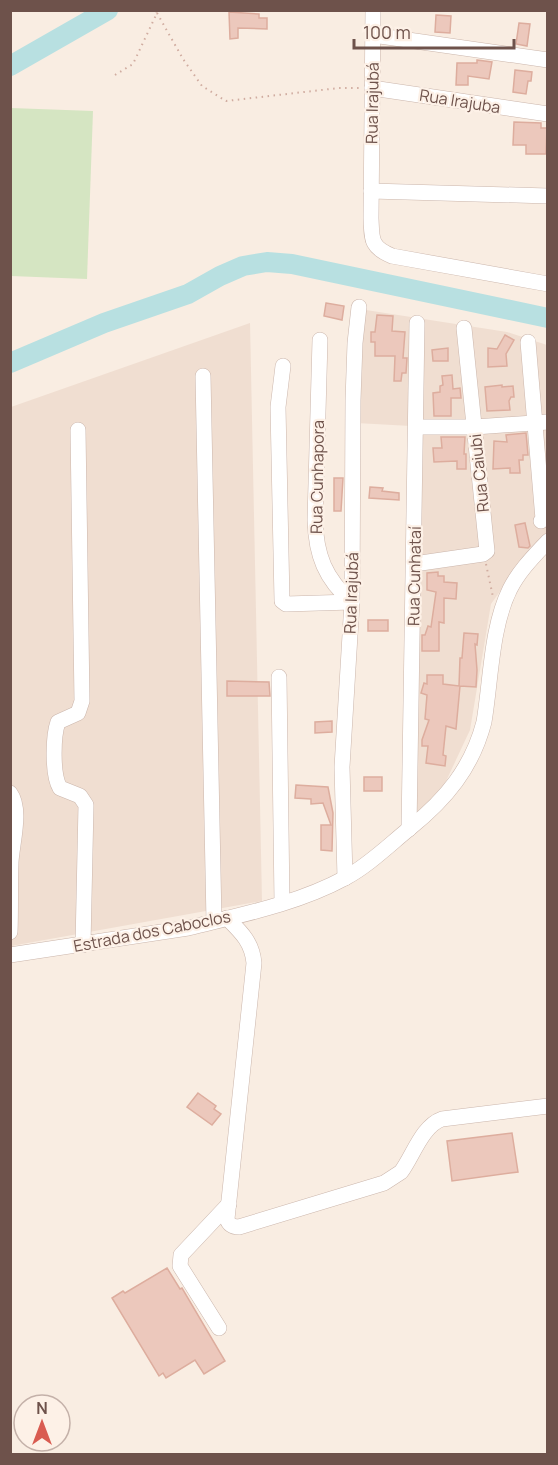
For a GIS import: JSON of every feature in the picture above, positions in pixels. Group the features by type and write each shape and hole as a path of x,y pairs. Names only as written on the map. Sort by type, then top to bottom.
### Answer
{"street":[{"name":"Rua Irajubá","path":"373,10 371,191 373,243 382,252 392,256 548,284"},
{"path":"373,35 548,60"},
{"name":"Rua Irajuba","path":"372,88 548,114"},
{"path":"371,191 548,196"},
{"name":"Rua Irajubá","path":"345,878 342,767 351,602 358,307"},
{"name":"Rua Cunhataí","path":"410,829 417,323"},
{"name":"Rua Caiubi","path":"464,328 487,545 487,551 483,554"},
{"name":"Rua Cunhapora","path":"320,340 316,544 324,567 336,588 351,602"},
{"path":"528,342 542,422 543,519 541,521"},
{"path":"283,366 279,407 282,601 286,604 351,602"},
{"path":"203,376 220,919 247,938 253,950 254,963 228,1224 239,1227 384,1183 401,1172 428,1128 442,1119 548,1106"},
{"path":"417,427 475,427 542,422"},
{"path":"78,430 82,701 78,713 62,719 57,725 55,767 60,788 80,796 86,805 83,945"},
{"name":"Estrada dos Caboclos","path":"10,955 188,928 307,895 345,878 369,862 448,794 459,779 479,740 484,722 501,613 510,589 526,564 548,541"},
{"path":"414,564 483,554"},
{"path":"279,677 282,903"},
{"path":"10,793 15,804 15,833 11,860 10,932"},
{"path":"219,1328 180,1266 179,1260 229,1204"}],"path":[{"path":"115,75 133,64 157,12"},
{"path":"157,12 183,59 202,86 226,101 339,88 372,88"},
{"path":"483,554 492,593 501,613"}],"shaded area":[{"path":"366,310 507,332 547,345 547,536 513,573 491,604 470,730 440,794 409,825 411,426 356,423 361,319"},
{"path":"250,323 262,901 11,946 11,407"}],"green space":[{"path":"11,108 93,111 87,279 11,276"}],"building":[{"path":"229,12 259,14 259,18 267,18 267,29 238,28 238,38 230,39"},
{"path":"436,15 451,16 450,33 435,32"},
{"path":"519,23 530,24 527,46 516,44"},
{"path":"477,60 492,62 489,79 468,76 468,85 456,85 457,63 477,63"},
{"path":"515,70 532,72 526,94 513,92"},
{"path":"514,122 541,123 541,128 547,128 546,154 526,154 526,145 513,145"},
{"path":"326,303 344,306 342,320 324,316"},
{"path":"377,315 393,316 392,331 405,332 403,358 407,358 406,373 402,373 401,381 394,381 395,356 375,356 375,342 371,342 371,332 375,332"},
{"path":"505,335 514,340 506,354 507,366 488,367 488,348 497,349"},
{"path":"448,348 448,361 433,361 432,350"},
{"path":"452,375 453,389 460,388 461,398 451,398 451,416 434,416 433,393 440,392 440,386 443,385 442,376"},
{"path":"502,385 502,387 513,386 514,397 511,397 509,401 510,410 487,411 485,387"},
{"path":"526,433 528,455 523,455 523,460 519,460 520,473 510,473 510,468 493,469 494,441 507,442 506,435"},
{"path":"441,437 465,437 466,469 457,469 457,461 434,462 433,448 442,448"},
{"path":"334,478 343,478 341,511 334,511"},
{"path":"370,487 399,493 399,500 369,498"},
{"path":"525,523 530,546 528,548 519,547 515,525"},
{"path":"438,572 438,576 444,576 444,582 457,583 456,599 444,598 444,623 439,622 439,651 422,651 422,635 425,635 428,626 431,627 436,592 427,590 427,573"},
{"path":"368,620 388,620 388,631 368,631"},
{"path":"464,633 478,634 477,645 475,644 476,687 460,686 456,729 446,726 443,755 446,756 445,766 426,763 428,746 422,746 422,740 429,720 425,719 427,695 421,693 424,683 427,684 427,675 443,675 443,684 459,686"},
{"path":"227,681 269,682 270,696 227,696"},
{"path":"332,721 332,732 315,733 315,722"},
{"path":"364,777 382,777 382,791 364,791"},
{"path":"296,785 328,787 333,813 332,851 321,850 321,825 331,825 323,803 311,804 311,799 295,798"},
{"path":"198,1093 216,1106 214,1109 221,1114 212,1125 187,1107"},
{"path":"512,1133 518,1172 452,1181 447,1141"},
{"path":"167,1268 180,1289 182,1288 225,1361 204,1374 195,1360 166,1378 163,1373 159,1376 112,1298 123,1291 125,1293"}],"waterway":[{"path":"10,66 108,10"},
{"path":"10,363 104,323 188,294 243,266 267,262 292,264 548,318"}]}
